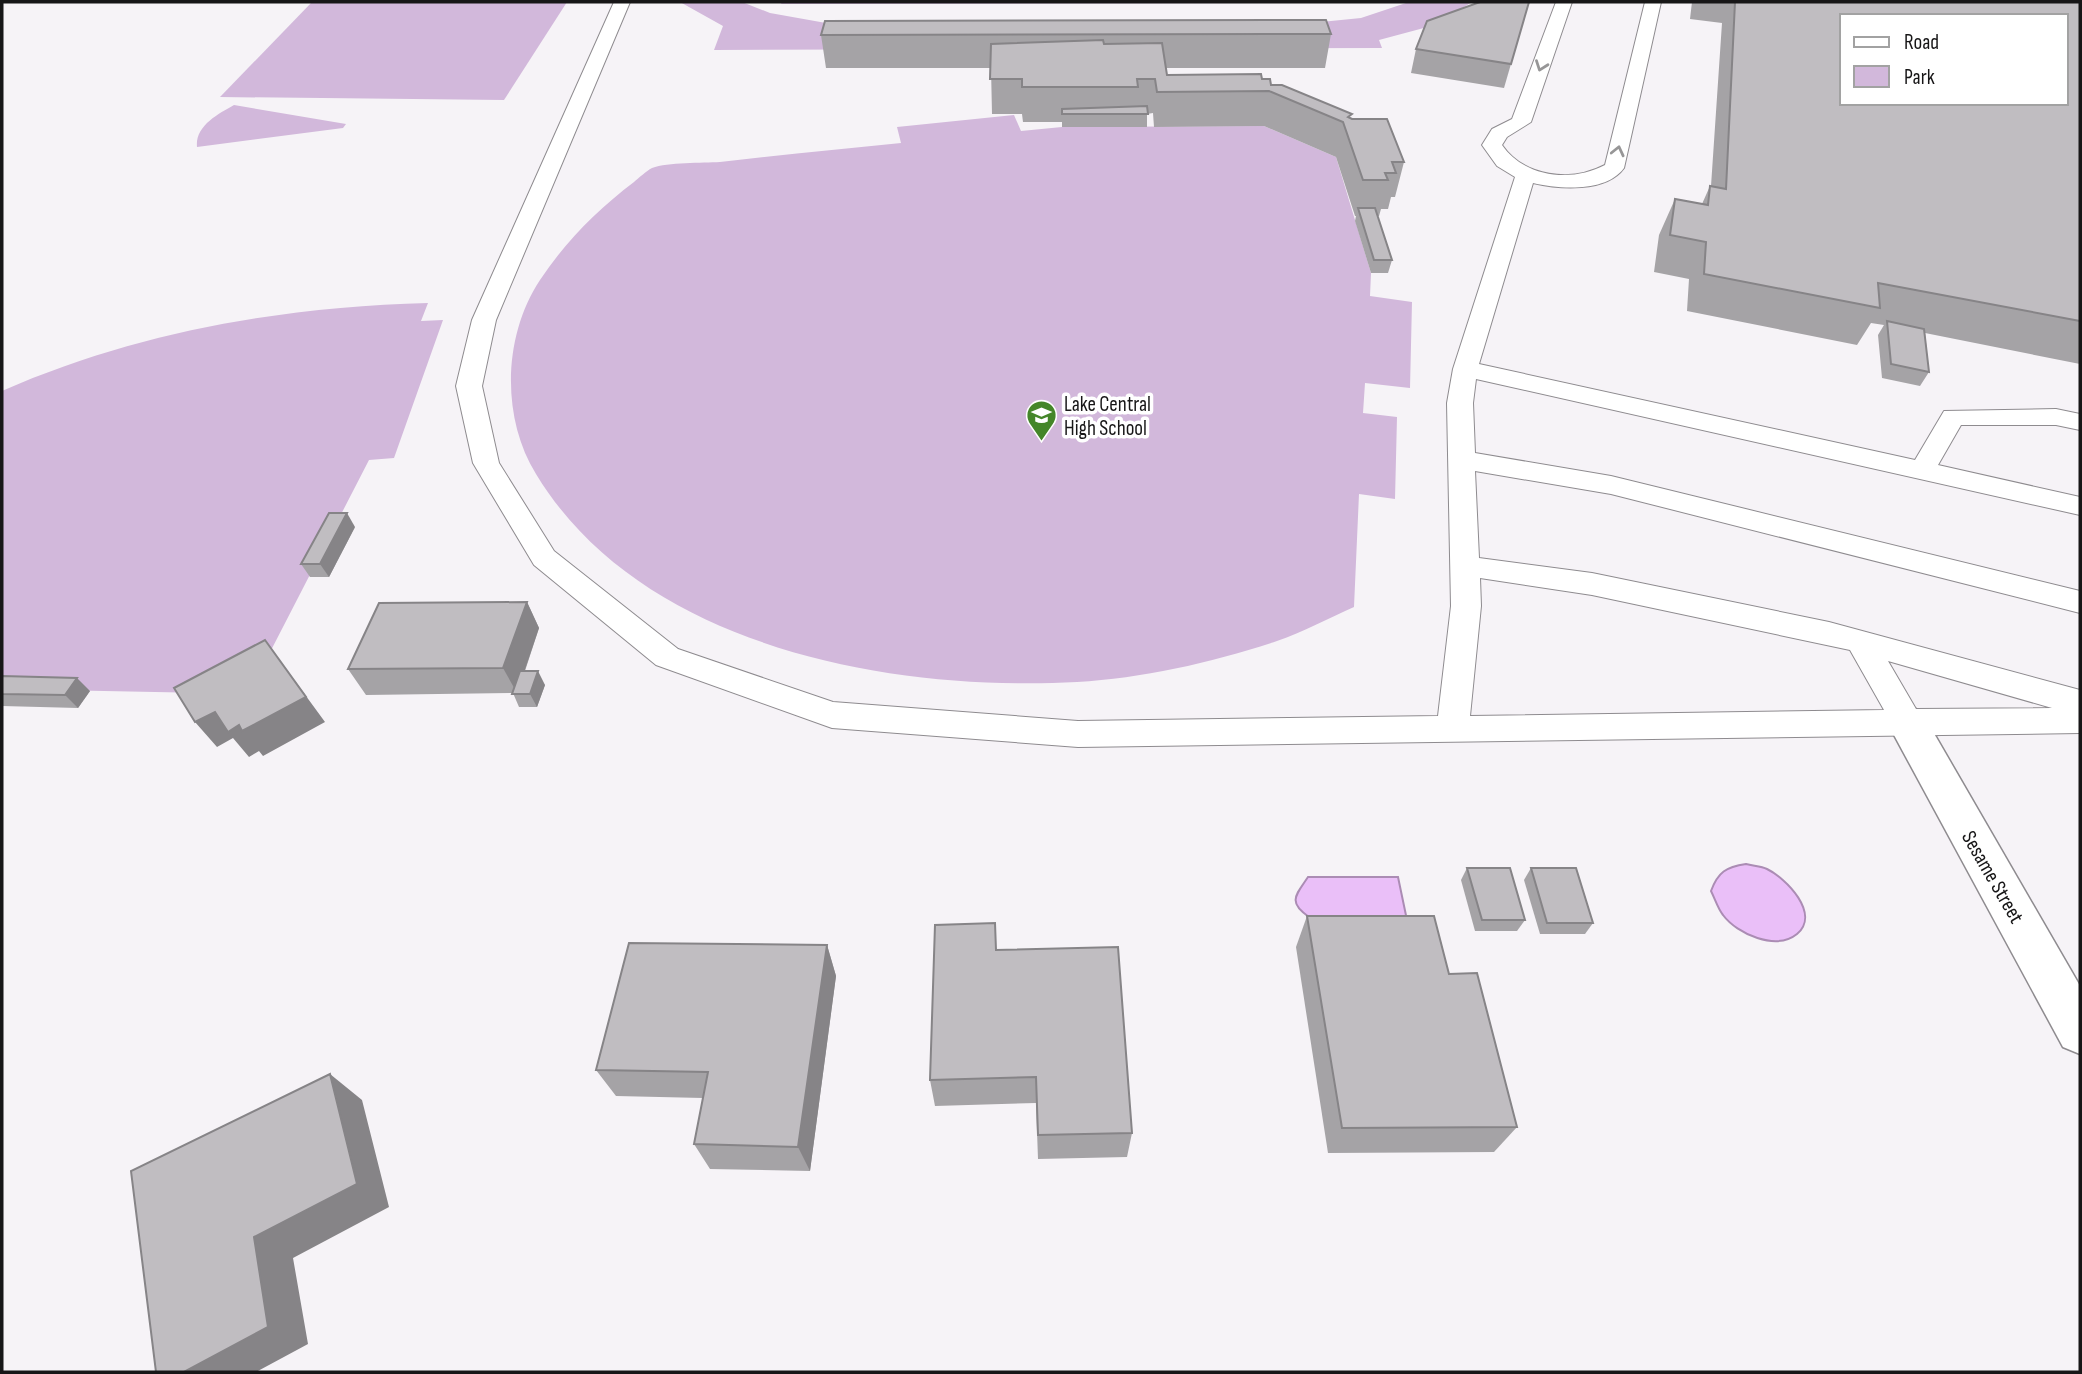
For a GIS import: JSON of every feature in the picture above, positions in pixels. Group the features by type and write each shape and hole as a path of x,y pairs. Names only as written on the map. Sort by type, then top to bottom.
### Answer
{"street":[{"name":"Sesame Street","path":"1907,722 2080,1031"}],"lane":[{"path":"622,2 484,320 469,386 486,463 544,558 667,657 832,715 1078,734 2080,720"},
{"path":"1564,2 1521,122 1499,133 1492,145 1510,166 1526,173 1571,181 1596,177 1614,168 1653,2"},
{"path":"1453,728 1466,606 1460,403 1465,369 1526,173"},
{"path":"1465,369 2080,506"},
{"path":"1923,469 1954,417 2056,417 2080,422"},
{"path":"1462,460 1611,485 2080,602"},
{"path":"1465,566 1592,584 1861,642 2080,703"},
{"path":"1861,642 1907,722"}],"green space":[{"path":"312,2 567,2 504,100 220,97"},
{"path":"680,2 742,2 770,13 826,23 1291,25 1361,18 1409,2 1472,2 1435,25 1379,40 1382,48 714,50 723,26"},
{"path":"1338,2 1339,3 781,4"},
{"path":"234,105 346,124 343,128 197,147 197,140 204,127"},
{"path":"1014,115 1021,131 1062,127 1264,126 1336,157 1371,273 1370,296 1412,302 1410,388 1365,383 1363,413 1397,417 1395,499 1359,494 1354,607 1277,641 1228,656 1153,673 1077,682 1004,683 928,678 851,666 775,647 704,618 638,581 582,533 536,474 525,452 512,402 511,377 513,351 528,302 550,266 571,239 595,215 645,173 659,166 901,143 897,127"},
{"path":"428,303 421,321 443,320 394,458 369,460 266,660 206,693 2,689 2,391 105,353 210,326 318,310"}],"shaded area":[{"path":"1746,864 1765,868 1775,874 1798,897 1805,917 1797,934 1779,941 1757,938 1729,922 1721,913 1711,891 1714,885 1724,872"},
{"path":"1308,877 1398,877 1408,925 1309,917 1296,902 1297,894"}],"building":[{"path":"1480,2 1529,2 1511,64 1416,49 1427,21"},
{"path":"1735,2 2080,2 2080,321 1878,283 1880,308 1704,274 1706,242 1670,235 1675,199 1708,205 1710,186 1726,189"},
{"path":"1326,20 1331,34 821,35 825,21"},
{"path":"1103,40 1104,44 1162,43 1167,75 1261,74 1262,79 1270,79 1271,85 1282,85 1352,114 1348,117 1352,119 1387,119 1404,162 1392,162 1396,173 1385,173 1388,180 1363,180 1343,122 1269,91 1157,92 1155,79 1137,79 1138,87 1022,87 1022,79 990,79 991,44"},
{"path":"1147,106 1148,114 1062,114 1062,109"},
{"path":"1358,208 1375,208 1392,260 1374,260"},
{"path":"1887,321 1924,329 1929,372 1891,364"},
{"path":"329,513 347,513 320,564 301,564"},
{"path":"527,602 503,668 348,669 379,603"},
{"path":"265,640 306,697 242,731 239,725 228,732 215,712 195,722 174,688"},
{"path":"520,671 538,671 530,694 512,694"},
{"path":"2,676 77,678 65,695 2,694"},
{"path":"1467,868 1510,868 1525,920 1482,920"},
{"path":"1531,868 1576,868 1593,923 1547,923"},
{"path":"1307,916 1434,916 1449,974 1477,973 1517,1127 1342,1128"},
{"path":"995,923 996,950 1118,947 1132,1133 1038,1135 1036,1077 930,1080 935,925"},
{"path":"629,943 827,945 798,1147 694,1144 708,1072 596,1070"},
{"path":"330,1074 357,1184 254,1237 268,1327 184,1372 156,1372 131,1171"}],"place":[{"name":"Lake Central High School","path":"1041,443"}]}
